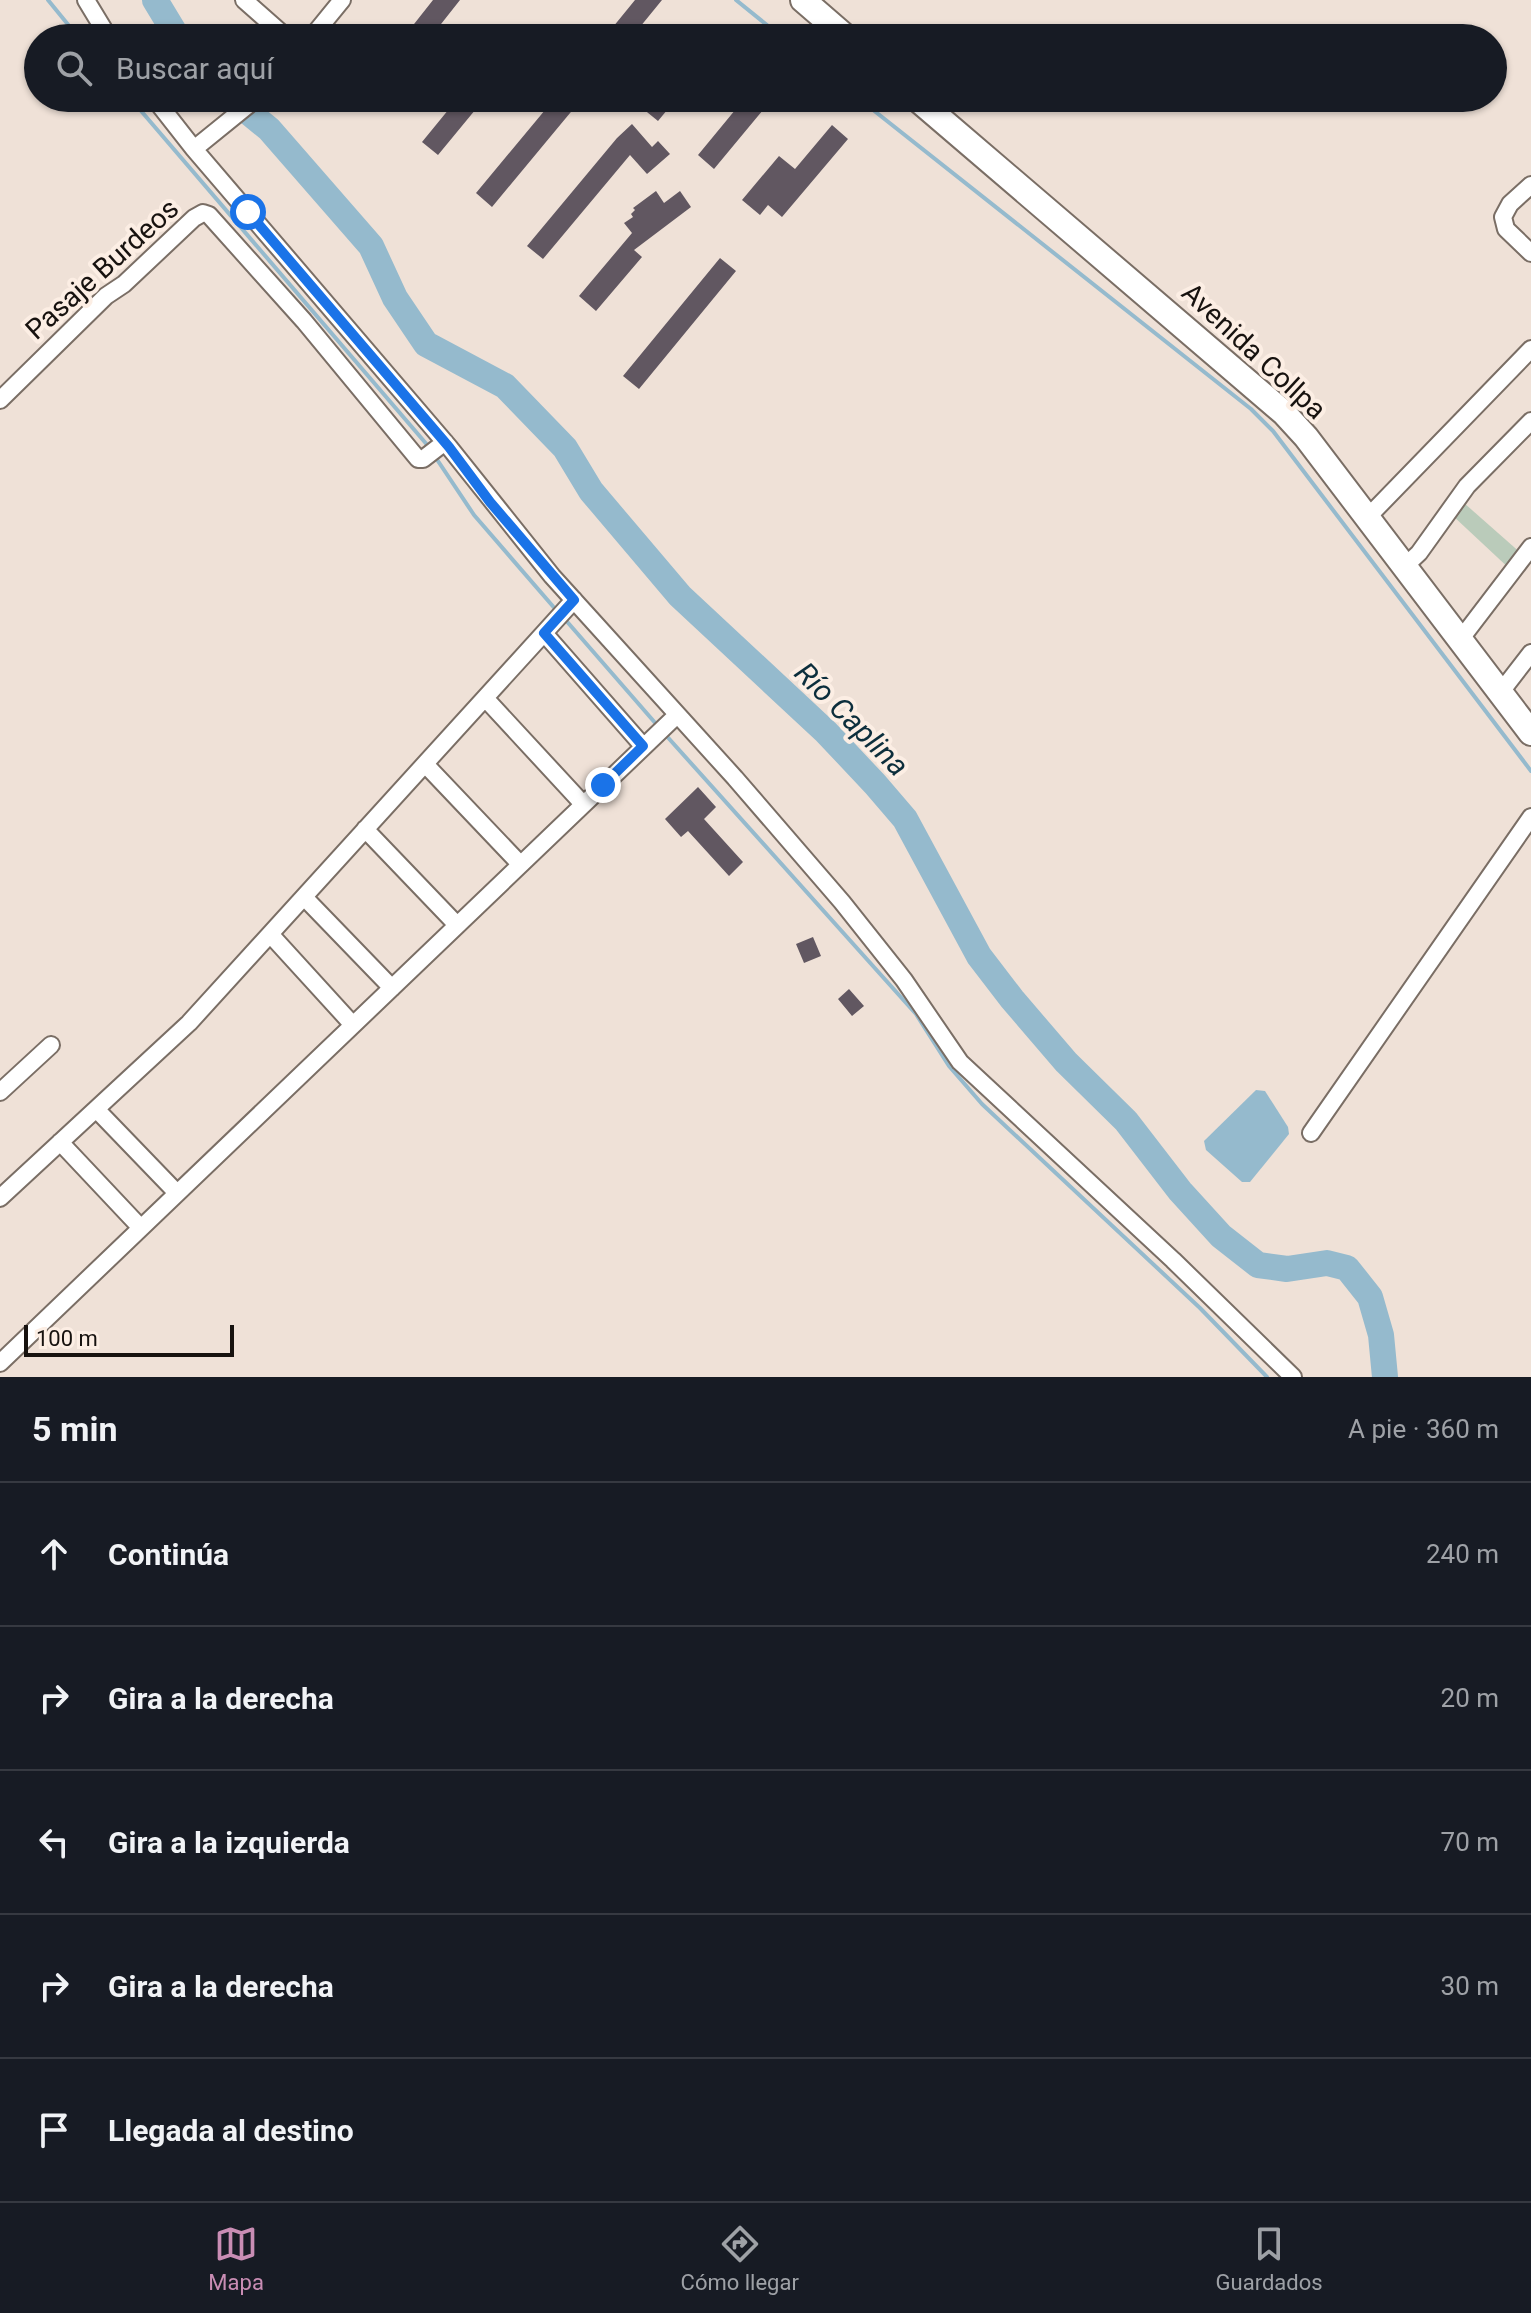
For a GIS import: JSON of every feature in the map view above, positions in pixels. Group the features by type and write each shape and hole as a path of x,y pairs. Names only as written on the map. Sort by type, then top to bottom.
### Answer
{"main road":[{"path":"803,0 831,24"},
{"name":"Avenida Collpa","path":"932,112 1284,413 1531,733"}],"street":[{"path":"86,0 101,24"},
{"path":"244,0 271,24"},
{"path":"322,24 342,0"},
{"path":"165,112 436,449 490,502 565,610 666,724 842,902 904,980 960,1062 1184,1270 1293,1377"},
{"path":"194,149 239,112"},
{"path":"1531,185 1510,204 1503,217 1506,229 1531,253"},
{"name":"Pasaje Burdeos","path":"0,400 106,296 124,284 203,213 209,215 304,321 418,459 436,449"},
{"path":"1367,518 1531,349"},
{"path":"1403,568 1419,553 1467,486 1531,421"},
{"path":"1460,640 1531,547"},
{"path":"0,1198 189,1023 565,610"},
{"path":"544,633 643,746"},
{"path":"1500,693 1531,653"},
{"path":"485,698 583,804"},
{"path":"0,1363 666,724"},
{"path":"425,764 520,864"},
{"path":"1311,1133 1531,817"},
{"path":"365,829 457,925"},
{"path":"304,897 392,988"},
{"path":"270,934 353,1025"},
{"path":"0,1092 51,1045"},
{"path":"96,1109 177,1193"},
{"path":"60,1142 141,1228"}],"green space":[{"path":"1464,503 1523,555 1512,571 1452,515"}],"water":[{"path":"1256,1090 1265,1091 1288,1127 1289,1134 1250,1182 1242,1182 1206,1150 1204,1141"}],"building":[{"path":"433,0 460,0 441,24 414,24"},
{"path":"635,0 662,0 642,24 615,24"},
{"path":"447,112 473,112 438,155 422,142"},
{"path":"543,112 571,112 492,207 476,193"},
{"path":"647,112 665,112 658,121"},
{"path":"733,112 761,112 714,169 698,155"},
{"path":"632,124 652,147 658,141 670,154 647,174 630,155 543,259 527,246"},
{"path":"832,125 848,139 782,217 768,205 760,215 742,200 779,156 795,169"},
{"path":"656,191 664,203 680,191 691,207 634,250 642,257 596,311 579,296 632,233 624,223 633,217 633,208"},
{"path":"720,258 736,271 639,389 623,376"},
{"path":"698,787 716,807 704,819 743,862 729,876 688,831 681,837 665,819"},
{"path":"813,937 821,956 804,963 796,944"},
{"path":"849,989 864,1006 852,1016 838,999"}],"waterway":[{"path":"48,0 68,24"},
{"name":"Río Caplina","path":"155,0 170,24"},
{"path":"736,0 766,24"},
{"path":"142,112 429,447"},
{"name":"Río Caplina","path":"248,112 269,129 371,246 395,298 426,344 505,386 565,448 591,491 680,596 826,732 875,784 905,819 979,956 1066,1062 1126,1121 1180,1191 1221,1236 1258,1265 1287,1269 1327,1263 1347,1268 1370,1297 1381,1335 1385,1377"},
{"path":"876,112 1251,409 1273,431 1531,771"},
{"path":"434,455 474,515 557,611"},
{"path":"563,617 657,725"},
{"path":"663,732 916,1014 949,1066 982,1104 1200,1308 1267,1377"}],"route":[{"path":"248,212 392,379 490,502 574,600 544,633 643,746 603,785"}]}
